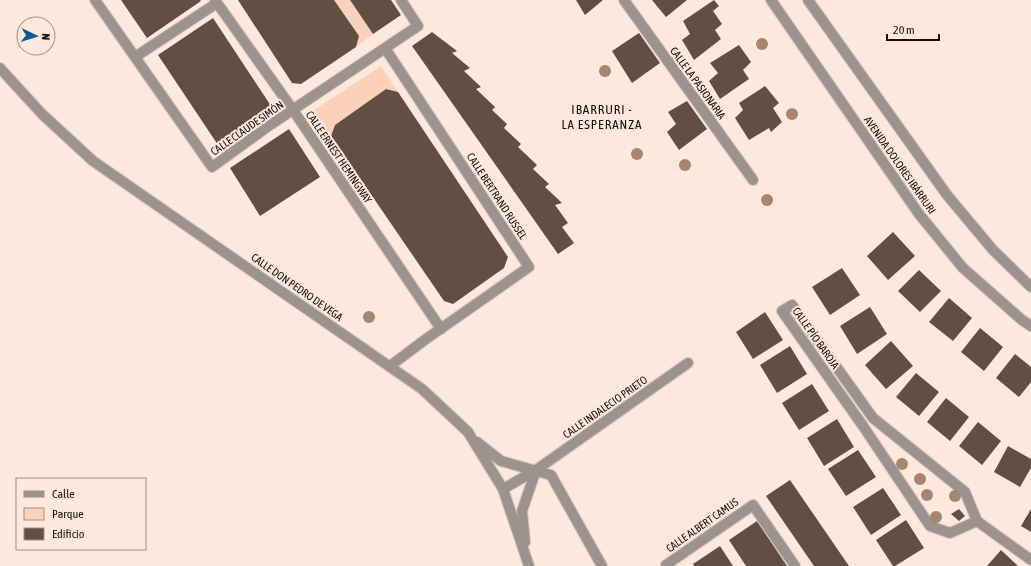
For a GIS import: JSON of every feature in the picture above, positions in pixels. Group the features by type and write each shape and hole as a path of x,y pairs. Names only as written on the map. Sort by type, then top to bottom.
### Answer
{"street":[{"name":"CALLE CLAUDE SIMÓN","path":"95,0 212,167 293,110 418,26 401,0"},
{"name":"CALLE LA PASIONARIA","path":"624,0 753,180"},
{"name":"AVENIDA DOLORES IBÁRRURI","path":"770,0 919,214 963,268 1022,320 1031,326"},
{"name":"AVENIDA DOLORES IBÁRRURI","path":"808,0 947,195 992,250 1031,286"},
{"path":"135,57 216,1"},
{"name":"CALLE ERNEST HEMINGWAY","path":"216,1 293,110 441,329"},
{"name":"CALLE BERTRAND RUSSEL","path":"385,48 530,267 441,329"},
{"name":"CALLE DON PEDRO DE VEGA","path":"0,68 42,114 93,160 422,388 471,436 503,489 528,562"},
{"name":"CALLE PÍO BAROJA","path":"792,305 873,418 965,492 977,520 950,533 930,526 863,426 782,310 792,305"},
{"path":"390,366 441,329"},
{"name":"CALLE INDALECIO PRIETO","path":"503,489 536,470 688,362"},
{"path":"471,436 500,461 551,475 602,566"},
{"path":"528,562 522,511 536,470"},
{"name":"CALLE ALBERT CAMUS","path":"667,566 666,565 753,505 795,566"},
{"path":"977,520 1031,560"}],"green space":[{"path":"334,0 350,0 373,34 356,47"},
{"path":"381,66 398,92 386,89 335,125 331,136 314,110"}],"building":[{"path":"121,0 200,0 201,1 147,38"},
{"path":"238,0 334,0 359,36 356,47 301,84 292,83"},
{"path":"350,0 391,0 401,15 373,34"},
{"path":"576,0 603,0 585,15"},
{"path":"652,0 687,0 666,17"},
{"path":"714,0 719,6 713,11 722,24 715,30 721,39 694,60 682,40 690,34 683,21"},
{"path":"213,18 273,109 218,145 158,55"},
{"path":"432,32 457,51 452,53 470,68 464,71 481,87 476,89 495,107 492,110 507,124 504,128 521,144 518,147 537,165 533,169 549,184 545,187 562,203 555,205 568,223 562,227 574,243 558,254 412,46"},
{"path":"639,33 660,63 632,83 612,51"},
{"path":"739,45 751,62 743,70 749,79 720,99 709,81 718,73 710,63"},
{"path":"765,86 779,103 773,108 782,122 771,132 769,128 749,140 735,118 743,110 739,103"},
{"path":"386,89 398,92 508,257 504,268 453,304 444,301 331,136 335,125"},
{"path":"687,101 707,129 679,150 667,132 676,124 668,112"},
{"path":"289,129 320,177 260,216 230,168"},
{"path":"893,232 915,256 888,280 867,256"},
{"path":"842,268 860,295 830,315 812,287"},
{"path":"919,270 941,291 920,312 898,291"},
{"path":"949,298 972,318 953,341 929,322"},
{"path":"870,307 887,334 857,354 840,326"},
{"path":"765,312 783,340 753,359 736,332"},
{"path":"980,328 1003,347 984,371 961,352"},
{"path":"891,341 913,366 886,389 865,365"},
{"path":"790,346 807,374 777,393 760,365"},
{"path":"1015,354 1031,367 1031,382 1019,397 996,378"},
{"path":"916,373 939,392 919,416 896,397"},
{"path":"812,384 829,411 799,430 782,403"},
{"path":"946,398 969,417 950,441 927,422"},
{"path":"837,419 854,447 824,466 807,438"},
{"path":"978,422 1001,441 982,465 959,446"},
{"path":"1008,446 1031,459 1031,468 1020,487 994,472"},
{"path":"858,450 876,477 846,496 828,469"},
{"path":"790,480 849,566 814,566 766,496"},
{"path":"883,488 901,515 871,535 853,507"},
{"path":"959,509 965,516 959,521 951,514"},
{"path":"1031,509 1031,532 1021,526"},
{"path":"906,520 924,548 893,566 876,540"},
{"path":"757,521 787,566 746,566 729,540"},
{"path":"720,546 733,566 694,566 693,564"},
{"path":"1001,550 1018,566 987,566"}],"district":[{"name":"IBARRURI - LA ESPERANZA","path":"602,116"}]}
